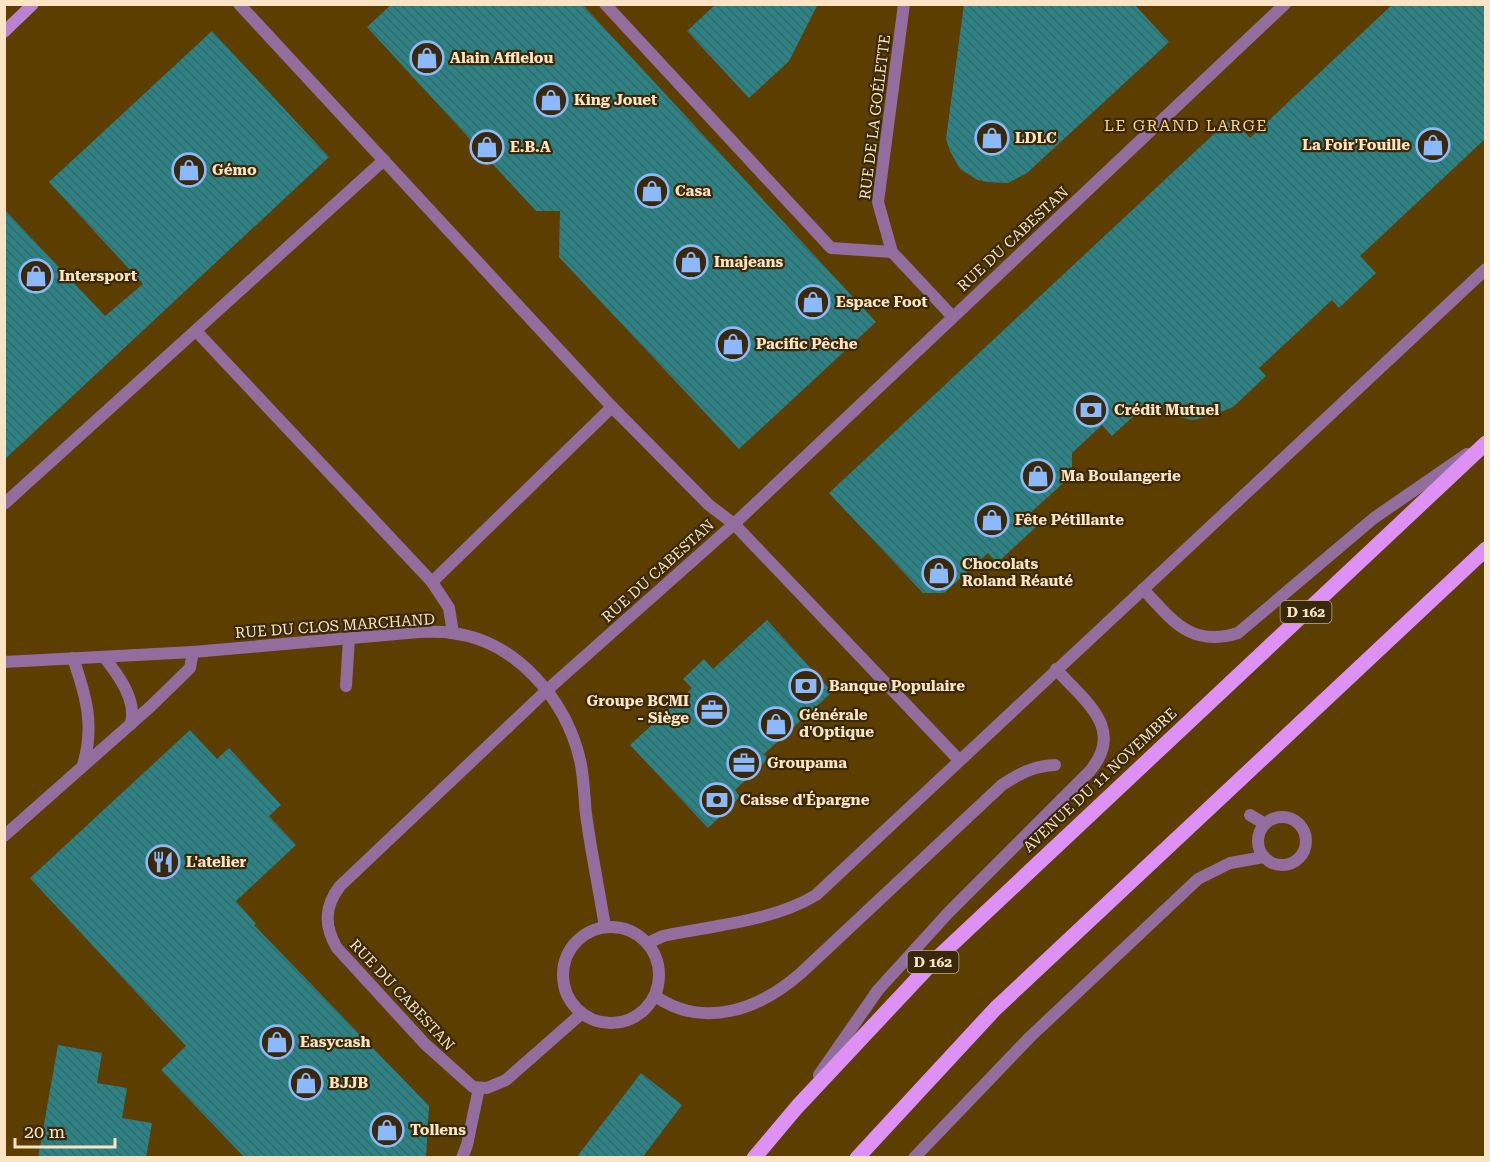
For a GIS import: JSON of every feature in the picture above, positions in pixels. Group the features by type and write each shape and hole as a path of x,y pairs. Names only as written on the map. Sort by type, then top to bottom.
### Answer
{"main road":[{"name":"AVENUE DU 11 NOVEMBRE","path":"754,1158 797,1107 932,963 1485,442"},
{"path":"857,1158 995,1009 1485,549"}],"street":[{"path":"4,32 33,4"},
{"path":"239,4 612,407 710,506 734,524 959,760"},
{"path":"604,4 831,248 892,252"},
{"name":"RUE DE LA GOÉLETTE","path":"904,4 878,202 892,252 952,316"},
{"name":"RUE DU CABESTAN","path":"479,1088 464,1081 425,1044 354,969 333,942 326,917 331,900 340,886 547,690 734,524 1285,4"},
{"path":"4,504 384,160"},
{"path":"648,943 663,936 799,905 816,895 1485,269"},
{"path":"196,331 432,582 449,608 453,633"},
{"path":"432,582 612,407"},
{"path":"1143,589 1174,622 1189,632 1212,638 1238,633 1374,518 1485,442"},
{"name":"RUE DU CLOS MARCHAND","path":"4,662 193,652 348,638 453,633 486,643 518,662 547,690 568,724 580,761 606,927"},
{"path":"346,686 348,638"},
{"path":"4,836 131,724 190,668 193,652"},
{"path":"104,657 128,695 132,714 131,724"},
{"path":"73,658 90,717 90,734 83,766"},
{"path":"797,1107 878,990 949,912 1090,771 1101,756 1105,740 1103,724 1056,669"},
{"path":"655,996 667,1004 700,1013 733,1011 766,999 801,974 1002,785 1019,773 1039,765 1055,765"},
{"path":"1250,815 1265,824"},
{"path":"914,1158 1029,1037 1198,879 1230,863 1264,857 1277,865 1292,863 1302,854 1306,841 1303,829 1295,820 1280,817 1265,824 1258,836 1264,857"},
{"path":"606,927 621,927 636,933 648,943 659,969 659,982 655,996 647,1008 623,1023 608,1024 581,1014 570,1002 564,987 563,971 567,955 576,941 590,931 606,927"},
{"path":"462,1158 479,1088 494,1086 506,1080 581,1014"}],"building":[{"path":"392,4 582,4 876,322 739,449 559,257 560,211 536,211 367,27"},
{"path":"716,4 818,4 789,61 749,98 687,31"},
{"path":"964,4 1134,4 1169,42 1027,173 1008,183 988,182 978,180 960,169 946,139"},
{"path":"1393,4 1485,4 1485,139 1360,256 1376,273 1339,308 1332,300 1259,368 1266,376 1233,407 1193,420 1179,417 1149,402 1112,436 1102,425 1072,453 1072,475 1027,516 1036,527 997,563 988,553 944,593 923,593 829,493 1231,118 1250,138"},
{"name":"Gémo","path":"212,31 329,157 4,460 4,209 105,316 143,284 49,182"},
{"path":"767,620 832,692 764,754 768,759 735,790 740,797 708,828 630,745 692,688 683,679 704,659 713,669"},
{"path":"190,730 217,759 229,748 281,805 269,816 296,845 236,901 256,924 254,925 429,1106 426,1158 245,1158 161,1070 186,1046 30,878"},
{"path":"58,1045 102,1053 97,1083 127,1088 122,1118 152,1123 146,1158 38,1158"},
{"path":"641,1073 682,1105 642,1158 576,1158"}],"place":[{"name":"Alain Afflelou","path":"427,58"},
{"name":"King Jouet","path":"551,100"},
{"name":"LDLC","path":"992,138"},
{"name":"La Foir'Fouille","path":"1433,145"},
{"name":"E.B.A","path":"487,147"},
{"name":"Gémo","path":"189,170"},
{"name":"Casa","path":"652,191"},
{"name":"Imajeans","path":"691,262"},
{"name":"Intersport","path":"36,276"},
{"name":"Espace Foot","path":"813,302"},
{"name":"Pacific Pêche","path":"733,344"},
{"name":"Crédit Mutuel","path":"1091,410"},
{"name":"Ma Boulangerie","path":"1038,476"},
{"name":"Fête Pétillante","path":"992,520"},
{"name":"Chocolats Roland Réauté","path":"939,573"},
{"name":"Banque Populaire","path":"806,686"},
{"name":"Groupe BCMI - Siège","path":"712,710"},
{"name":"Générale d'Optique","path":"776,724"},
{"name":"Groupama","path":"744,763"},
{"name":"Caisse d'Épargne","path":"717,800"},
{"name":"L'atelier","path":"163,862"},
{"name":"Easycash","path":"277,1042"},
{"name":"BJJB","path":"306,1083"},
{"name":"Tollens","path":"387,1130"}],"district":[{"name":"LE GRAND LARGE","path":"1186,125"}]}
